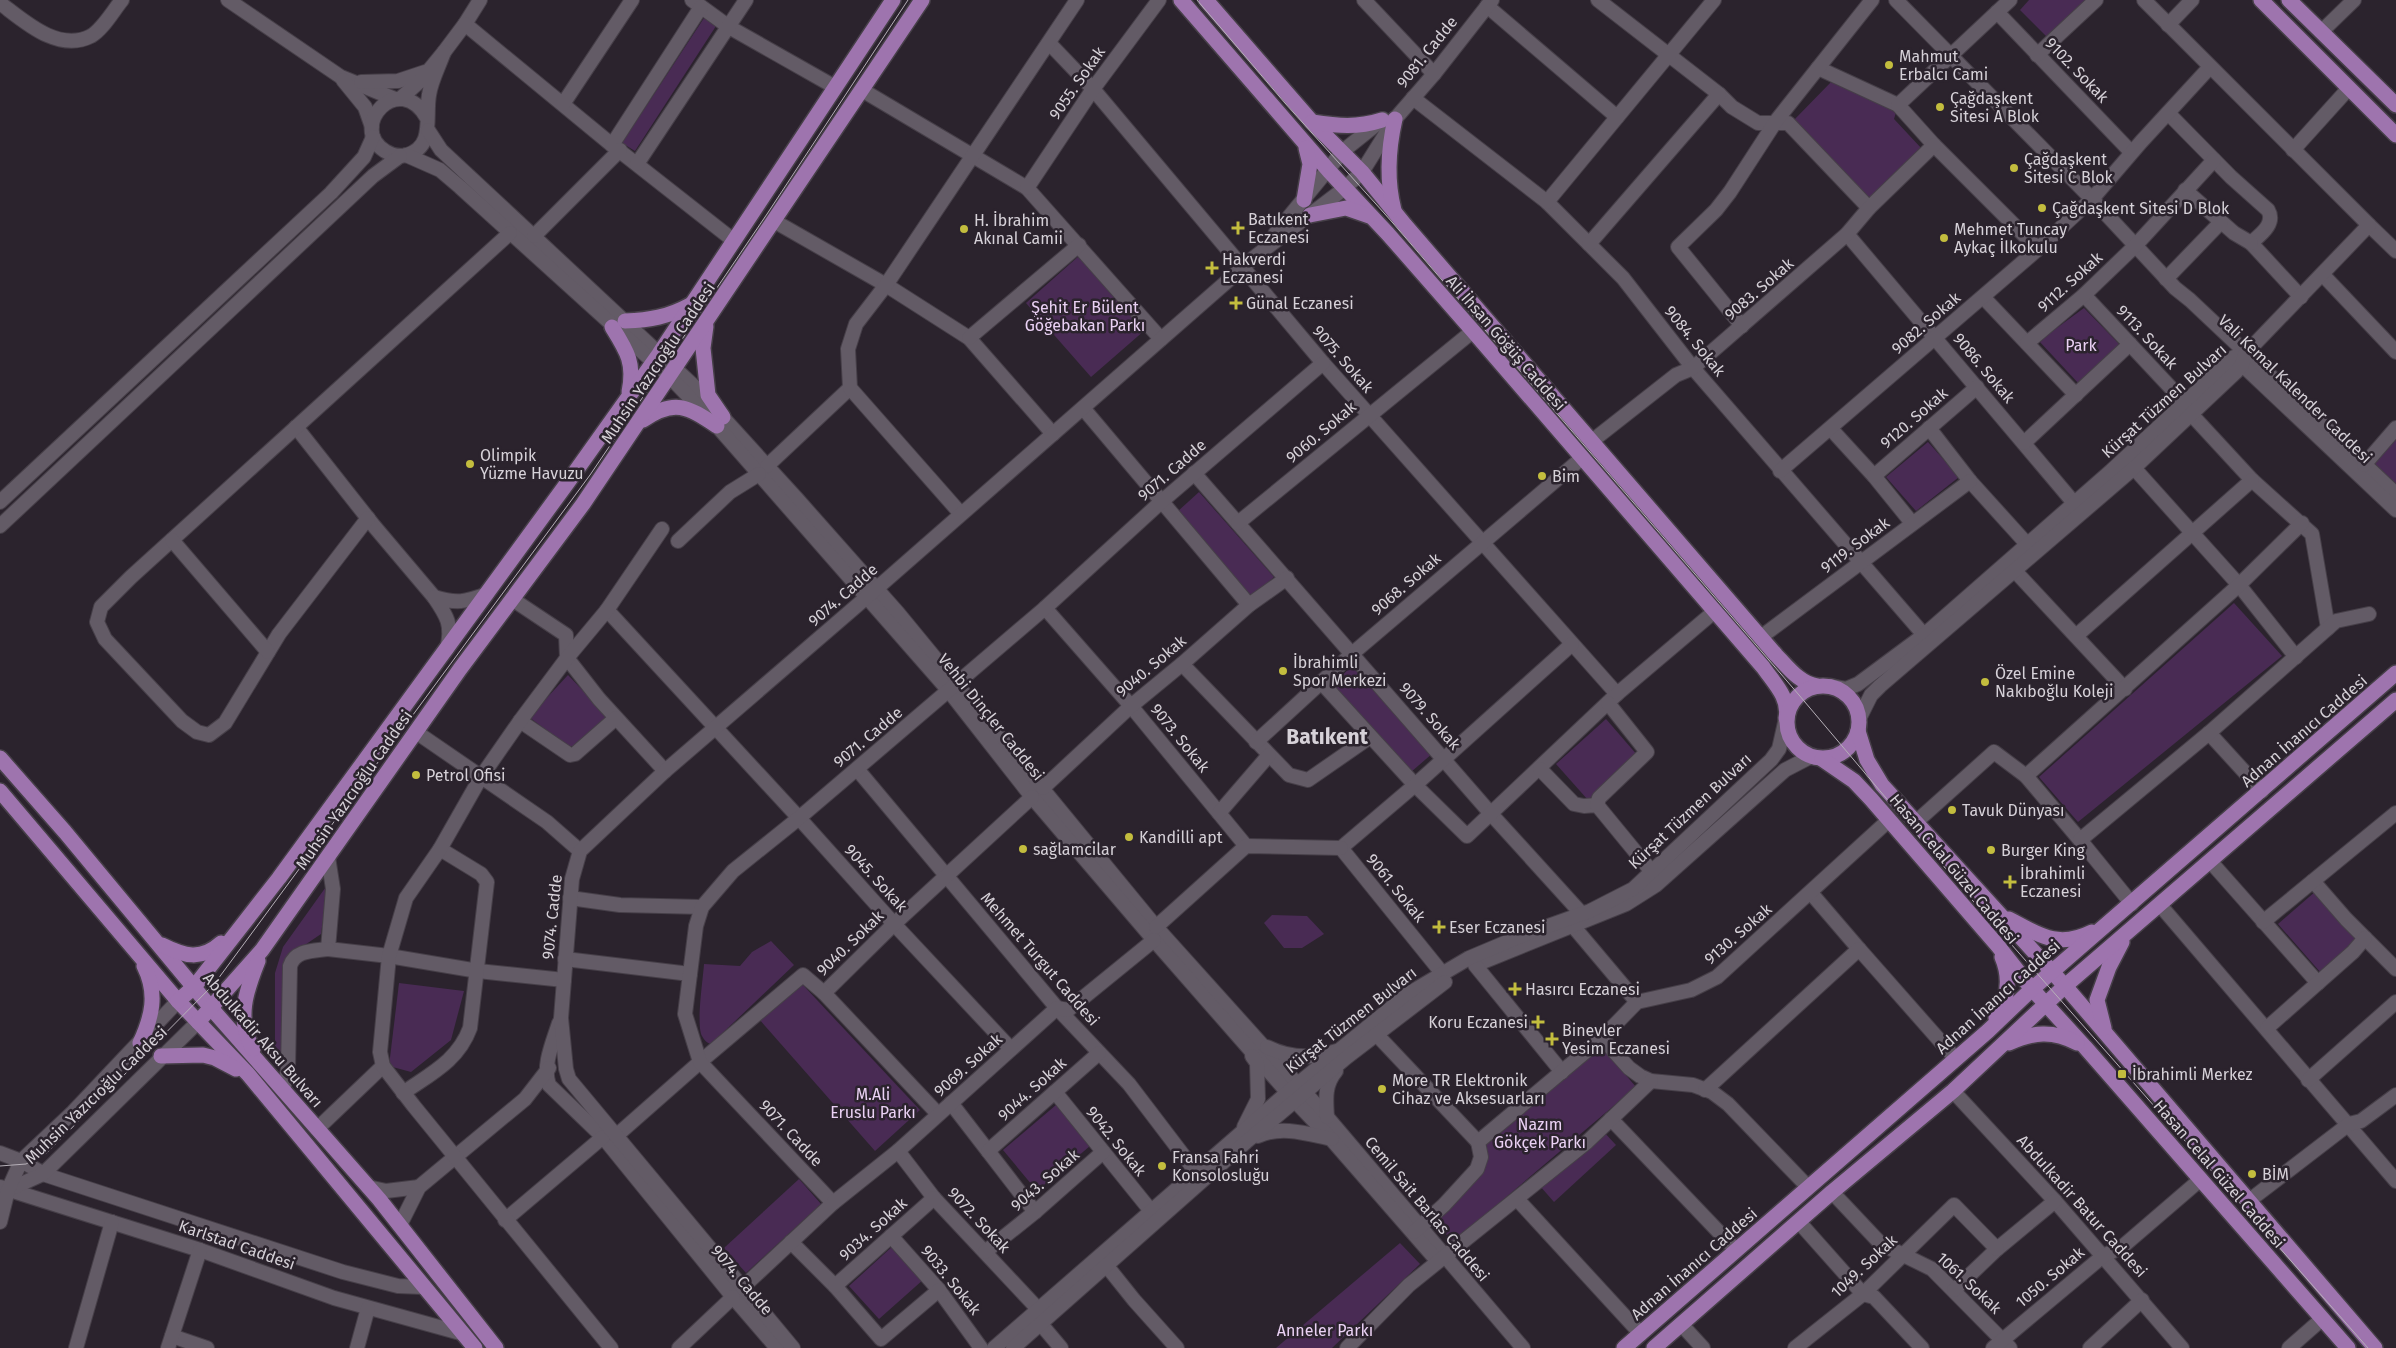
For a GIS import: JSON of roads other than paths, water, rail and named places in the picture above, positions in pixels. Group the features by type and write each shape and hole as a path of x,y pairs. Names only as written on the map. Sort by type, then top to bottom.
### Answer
{"main road":[{"name":"Muhsin Yazıcıoğlu Caddesi","path":"178,1001 194,987 242,923 279,878 628,398 893,0"},
{"name":"Muhsin Yazıcıoğlu Caddesi","path":"198,1022 262,950 416,732 583,504 640,422 922,0"},
{"name":"Ali İhsan Göğüş Caddesi","path":"1181,0 1303,142 1373,217 1473,331 1763,667 1783,696 1788,708 1786,718"},
{"name":"Ali İhsan Göğüş Caddesi","path":"1206,0 1312,122 1362,172 1395,213 1761,637 1798,678 1808,684 1823,686"},
{"path":"2261,0 2396,135"},
{"path":"2289,0 2396,105"},
{"path":"1312,122 1346,127 1364,126 1389,119 1391,137 1388,174 1395,213"},
{"path":"1303,142 1310,164 1304,200"},
{"path":"1310,215 1346,208 1373,217"},
{"path":"628,398 632,378 631,362 618,324 671,316 691,305"},
{"path":"707,321 703,348 706,380 708,394 720,422"},
{"path":"640,422 659,409 676,407 692,410 720,422"},
{"name":"Adnan İnanıcı Caddesi","path":"1624,1348 1988,1031 2032,989 2396,674"},
{"path":"1823,686 1840,690 1849,697 1856,707 1859,725 1853,742 1846,750 1834,757 1816,758 1800,750 1792,741 1787,730 1786,718 1796,698 1805,690 1823,686"},
{"path":"1654,1348 1832,1192 1952,1091 2065,986 2396,700"},
{"name":"Hasan Celal Güzel Caddesi","path":"1859,725 1867,760 1882,785 2065,986 2108,1039 2250,1200 2375,1348"},
{"name":"Abdulkadir Aksu Bulvarı","path":"0,758 65,832 211,1008 400,1225 496,1348"},
{"name":"Hasan Celal Güzel Caddesi","path":"1816,758 1854,781 1998,946 2045,1004 2085,1046 2348,1348"},
{"name":"Abdulkadir Aksu Bulvarı","path":"0,791 178,1001 248,1074 470,1343"},
{"path":"1999,912 2041,936 2057,941 2081,938 2109,924"},
{"path":"156,942 178,953 204,955 215,948 242,923"},
{"path":"2108,1039 2097,1000 2109,967 2127,933"},
{"path":"1988,1031 2004,1007 2008,980 2006,965 1998,946"},
{"path":"262,950 244,998 243,1016 246,1036 263,1068"},
{"path":"138,953 148,973 152,1002 151,1019 140,1043"},
{"path":"2000,1046 2024,1036 2049,1033 2060,1035 2085,1046"},
{"path":"161,1056 203,1054 248,1074"}],"street":[{"path":"0,3 38,32 65,39 80,39 92,35 122,0"},
{"path":"228,0 341,78 416,105 441,150 534,236 618,324"},
{"path":"0,502 346,178 364,157 378,109 386,102 398,99 429,70 465,24 480,0"},
{"path":"563,104 632,0"},
{"path":"637,164 746,0"},
{"path":"961,514 850,388 848,349 856,324 886,284 1077,0"},
{"name":"9055. Sokak","path":"1027,188 1093,89 1159,0"},
{"path":"1256,256 1329,171 1343,151 1389,119 1431,71 1364,0"},
{"path":"1598,0 1668,57 1719,94 1732,107 1758,123 1776,121 1788,123 1869,208"},
{"path":"1547,202 1714,0"},
{"path":"1742,326 1678,247 1716,210 1730,192 1776,121 1872,0"},
{"path":"1898,105 1953,56 2010,0"},
{"path":"2037,55 2096,0"},
{"path":"2144,0 2396,251"},
{"path":"2168,25 2192,0"},
{"path":"2321,32 2354,0"},
{"path":"1487,2 1617,117"},
{"name":"9081. Cadde","path":"1389,119 1410,101 1431,71 1487,2"},
{"name":"Vali Kemal Kalender Caddesi","path":"1902,2 2092,199 2170,284 2190,300 2240,359 2396,510"},
{"path":"534,236 616,148 696,4 729,27 835,87"},
{"name":"9102. Sokak","path":"1997,12 2131,152"},
{"path":"465,24 616,148 733,240"},
{"name":"9075. Sokak","path":"1048,43 1093,89 1322,363 1572,644 1612,699 1648,752 1599,798 1597,805"},
{"path":"0,526 359,189 403,156 421,146 428,124 429,94 444,52"},
{"name":"9082. Sokak","path":"1780,471 1936,338 2092,199 2131,152 2210,67"},
{"path":"1818,68 1898,105 1934,145 2038,249"},
{"path":"341,78 363,83 386,83 409,79 429,70"},
{"path":"341,78 365,107 372,132 383,150 440,170 510,233 672,372 720,422 873,592 1244,1042 1296,1093"},
{"path":"2293,150 2349,88"},
{"path":"862,90 1027,188 1161,339"},
{"path":"1590,244 1719,94"},
{"name":"9084. Sokak","path":"1410,101 1547,202 1623,278 1693,368 1780,471 1924,635"},
{"path":"2168,113 2270,214 2269,224 2251,243"},
{"path":"1256,256 1346,188 1362,172 1389,119"},
{"name":"9083. Sokak","path":"1592,441 1676,375 1693,368 1742,326 1848,234 1869,208 1934,145"},
{"name":"9112. Sokak","path":"2027,342 2084,295 2135,246 2214,160"},
{"path":"346,178 356,180 359,189"},
{"path":"2185,190 2220,222 2251,243 2301,296"},
{"path":"774,221 886,284 970,338 1053,434"},
{"path":"2170,284 2220,222"},
{"name":"Kürşat Tüzmen Bulvarı","path":"1859,725 1871,695 1880,686 2134,468 2188,409 2323,275 2369,225"},
{"path":"368,518 279,634 225,723 209,735 197,732 182,720 105,639 97,622 101,607 172,540 510,233"},
{"name":"9086. Sokak","path":"1848,234 2074,503"},
{"path":"970,338 1079,245"},
{"name":"9074. Cadde","path":"777,1348 732,1297 610,1137 568,1074 561,1018 572,879 580,850 665,771 873,592 1256,256"},
{"path":"2323,275 2394,345"},
{"name":"9113. Sokak","path":"2084,295 2252,480 2302,523"},
{"path":"1983,297 2076,395"},
{"name":"9060. Sokak","path":"1238,523 1473,331"},
{"path":"2024,443 2130,344"},
{"name":"Vali Kemal Kalender Caddesi","path":"2240,359 2364,464 2396,494"},
{"name":"9071. Cadde","path":"833,1203 700,1062 685,1014 696,926 702,907 733,871 953,688 1045,608 1161,502 1322,363"},
{"name":"9120. Sokak","path":"1874,476 1977,387"},
{"path":"678,541 730,492 763,470 850,388"},
{"path":"1083,408 1249,605"},
{"name":"Kürşat Tüzmen Bulvarı","path":"1823,686 1846,689 1858,684 1924,635 2074,503 2188,409"},
{"path":"296,427 434,597 449,619 450,639 447,649"},
{"path":"1831,428 1874,476 1912,523"},
{"path":"1929,428 1970,481 2027,544"},
{"path":"2364,464 2396,428"},
{"name":"9068. Sokak","path":"1256,742 1353,653 1481,542 1582,458"},
{"path":"2134,468 2239,586 2296,657"},
{"name":"9079. Sokak","path":"1194,473 1581,914"},
{"path":"2076,636 2193,535 2252,480"},
{"name":"9119. Sokak","path":"1761,637 1970,481"},
{"path":"2026,776 2239,586 2302,523 2312,534 2328,628"},
{"path":"611,1348 454,1158 403,1093 383,1066 380,1052 389,956 406,898 440,849 481,777 567,658 607,610 662,529"},
{"path":"172,540 268,652"},
{"path":"2015,571 2125,689"},
{"name":"9040. Sokak","path":"824,993 894,924 1131,706 1249,605 1286,578"},
{"path":"434,597 452,602 466,602 487,594"},
{"path":"512,599 566,635 567,658 616,718 665,771"},
{"name":"9073. Sokak","path":"1045,608 1131,706 1246,846"},
{"name":"9045. Sokak","path":"607,610 894,924 1012,1049"},
{"path":"1321,682 1415,785 1467,836 1612,699 1714,611"},
{"path":"2080,840 2209,733 2336,621 2368,614"},
{"path":"1246,846 1341,848 1415,785 1572,644"},
{"path":"1182,664 1288,775 1308,780 1370,737"},
{"path":"520,721 570,755 576,754 616,718"},
{"name":"Kürşat Tüzmen Bulvarı","path":"994,1348 1106,1265 1243,1138 1345,1053 1408,994 1470,958 1518,937 1581,914 1633,889 1771,760 1779,748 1786,718"},
{"path":"416,732 547,822 580,850"},
{"path":"2209,733 2262,791"},
{"path":"1916,822 1994,752 2026,776 2132,904"},
{"path":"1219,813 1269,755"},
{"name":"Kürşat Tüzmen Bulvarı","path":"1345,1053 1377,1035 1436,988 1475,965 1626,904 1656,885 1785,770 1816,758"},
{"path":"1540,768 1574,804 1584,806 1597,805 1652,872"},
{"name":"Mehmet Turgut Caddesi","path":"857,769 1057,1008 1129,1084 1196,1172"},
{"path":"2263,922 2396,813"},
{"name":"9130. Sokak","path":"1637,1002 1691,990 1718,977 1889,820"},
{"name":"9069. Sokak","path":"743,1287 833,1203 898,1151 1057,1008 1068,1010 1155,934 1246,846"},
{"name":"9061. Sokak","path":"1341,848 1442,973"},
{"path":"403,1093 448,1062 464,1045 470,1028 487,882 481,874 440,849"},
{"path":"328,857 333,889 328,949"},
{"path":"2210,861 2318,983"},
{"path":"2313,881 2396,969"},
{"path":"1811,893 1956,1059"},
{"path":"570,898 596,900 620,905 702,907"},
{"path":"2160,905 2396,1181"},
{"path":"1478,1142 1602,1038 1637,1002 1573,926"},
{"path":"1155,934 1260,1043 1296,1093"},
{"path":"2267,1028 2365,938"},
{"path":"283,1090 288,1070 290,966 292,959 299,954 328,949 389,956 478,971 564,980"},
{"path":"1705,1090 1859,949"},
{"path":"565,959 690,974"},
{"path":"1475,965 1562,1072"},
{"path":"505,1220 610,1137 803,975 824,993 938,1114"},
{"name":"Muhsin Yazıcıoğlu Caddesi","path":"4,1189 21,1160 72,1112 140,1043 178,1001"},
{"path":"2308,1080 2396,1002"},
{"name":"9074. Cadde","path":"561,1018 549,1054 546,1077 554,1091 610,1137 743,1287 793,1348"},
{"name":"Muhsin Yazıcıoğlu Caddesi","path":"4,1189 43,1174 161,1056 198,1022"},
{"path":"1377,1035 1478,1142 1481,1157 1477,1169 1416,1231"},
{"path":"1602,1038 1629,1068 1651,1081 1693,1085 1728,1104 1808,1187"},
{"path":"1243,1138 1258,1099 1256,1063 1244,1042"},
{"path":"1260,1043 1280,1054 1320,1056 1345,1053"},
{"name":"9044. Sokak","path":"988,1151 1099,1053"},
{"path":"1327,1118 1325,1096 1330,1079 1345,1053"},
{"path":"400,1225 419,1188 525,1099 547,1071 555,1065 568,1074 563,1088 540,1093 525,1099"},
{"path":"317,1129 383,1066"},
{"path":"1355,1345 1409,1285 1587,1142 1651,1081"},
{"name":"Abdulkadir Batur Caddesi","path":"1952,1091 2055,1201 2182,1348"},
{"name":"9042. Sokak","path":"1055,1092 1151,1211"},
{"name":"Cemil Sait Barlas Caddesi","path":"1296,1093 1327,1118 1416,1231"},
{"name":"Cemil Sait Barlas Caddesi","path":"1296,1093 1332,1140 1523,1348"},
{"path":"2250,1200 2348,1124 2361,1121 2396,1095"},
{"path":"951,1103 1036,1212"},
{"path":"1611,1119 1736,1250"},
{"path":"1243,1138 1268,1131 1282,1130 1332,1140"},
{"name":"Kürşat Tüzmen Bulvarı","path":"1013,1348 1039,1316 1151,1211 1196,1172 1243,1138"},
{"name":"9072. Sokak","path":"898,1151 934,1198 985,1252 1039,1316 1061,1348"},
{"name":"9043. Sokak","path":"985,1252 1036,1212 1103,1152"},
{"name":"Karlstad Caddesi","path":"0,1154 21,1160 43,1174 343,1272 398,1286 423,1287"},
{"name":"1050. Sokak","path":"2002,1345 2103,1256 2122,1247 2201,1179"},
{"path":"368,1187 386,1191 419,1188"},
{"path":"0,1222 4,1189"},
{"name":"Karlstad Caddesi","path":"4,1189 200,1250 470,1343"},
{"name":"1061. Sokak","path":"1832,1192 1881,1244 1932,1269 1954,1290 2002,1345"},
{"name":"9034. Sokak","path":"836,1286 934,1198"},
{"path":"1517,1199 1641,1334"},
{"path":"1954,1290 1997,1249 2055,1201"},
{"name":"1049. Sokak","path":"1795,1348 1863,1294 1954,1205 1997,1249"},
{"path":"76,1348 112,1222"},
{"path":"1799,1222 1863,1294 1874,1297 1922,1348"},
{"name":"9033. Sokak","path":"891,1236 939,1290 981,1348"},
{"path":"791,1242 836,1286 881,1338 939,1290"},
{"path":"200,1250 170,1342 207,1348"},
{"name":"Cemil Sait Barlas Caddesi","path":"1442,1260 1511,1348"},
{"path":"1106,1265 1177,1348"},
{"path":"679,1348 732,1297"},
{"path":"2090,1348 2142,1300"},
{"path":"357,1348 368,1308"},
{"path":"2290,1348 2322,1319"},
{"path":"1681,1324 1703,1348"}],"tram line":[{"path":"0,1166 26,1164 47,1153 215,983 590,475 767,214 908,0"},
{"path":"1197,0 1285,103 1393,223 1799,695 1973,901 2368,1348"}],"place":[{"name":"Mahmut Erbalcı Cami","path":"1889,65"},
{"name":"Çağdaşkent Sitesi A Blok","path":"1940,107"},
{"name":"Çağdaşkent Sitesi C Blok","path":"2014,168"},
{"name":"Çağdaşkent Sitesi D Blok","path":"2042,208"},
{"name":"Batıkent Eczanesi","path":"1238,228"},
{"name":"H. İbrahim Akınal Camii","path":"964,229"},
{"name":"Mehmet Tuncay Aykaç İlkokulu","path":"1944,238"},
{"name":"Hakverdi Eczanesi","path":"1212,268"},
{"name":"Günal Eczanesi","path":"1236,303"},
{"name":"Olimpik Yüzme Havuzu","path":"470,464"},
{"name":"Bim","path":"1542,476"},
{"name":"İbrahimli Spor Merkezi","path":"1283,671"},
{"name":"Özel Emine Nakıboğlu Koleji","path":"1985,682"},
{"name":"Petrol Ofisi","path":"416,775"},
{"name":"Tavuk Dünyası","path":"1952,810"},
{"name":"Kandilli apt","path":"1129,837"},
{"name":"sağlamcilar","path":"1023,849"},
{"name":"Burger King","path":"1991,850"},
{"name":"İbrahimli Eczanesi","path":"2010,882"},
{"name":"Eser Eczanesi","path":"1439,927"},
{"name":"Hasırcı Eczanesi","path":"1515,989"},
{"name":"Koru Eczanesi","path":"1538,1022"},
{"name":"Binevler Yesim Eczanesi","path":"1552,1039"},
{"name":"İbrahimli Merkez","path":"2122,1074"},
{"name":"More TR Elektronik Cihaz ve Aksesuarları","path":"1382,1089"},
{"name":"Fransa Fahri Konsolosluğu","path":"1162,1166"},
{"name":"BİM","path":"2252,1174"}],"district":[{"name":"Batıkent","path":"1327,737"}],"park label":[{"name":"Şehit Er Bülent Göğebakan Parkı","path":"1085,316"},
{"name":"Park","path":"2081,345"},
{"name":"M.Ali Eruslu Parkı","path":"873,1103"},
{"name":"Nazım Gökçek Parkı","path":"1540,1133"},
{"name":"Anneler Parkı","path":"1325,1330"}]}
